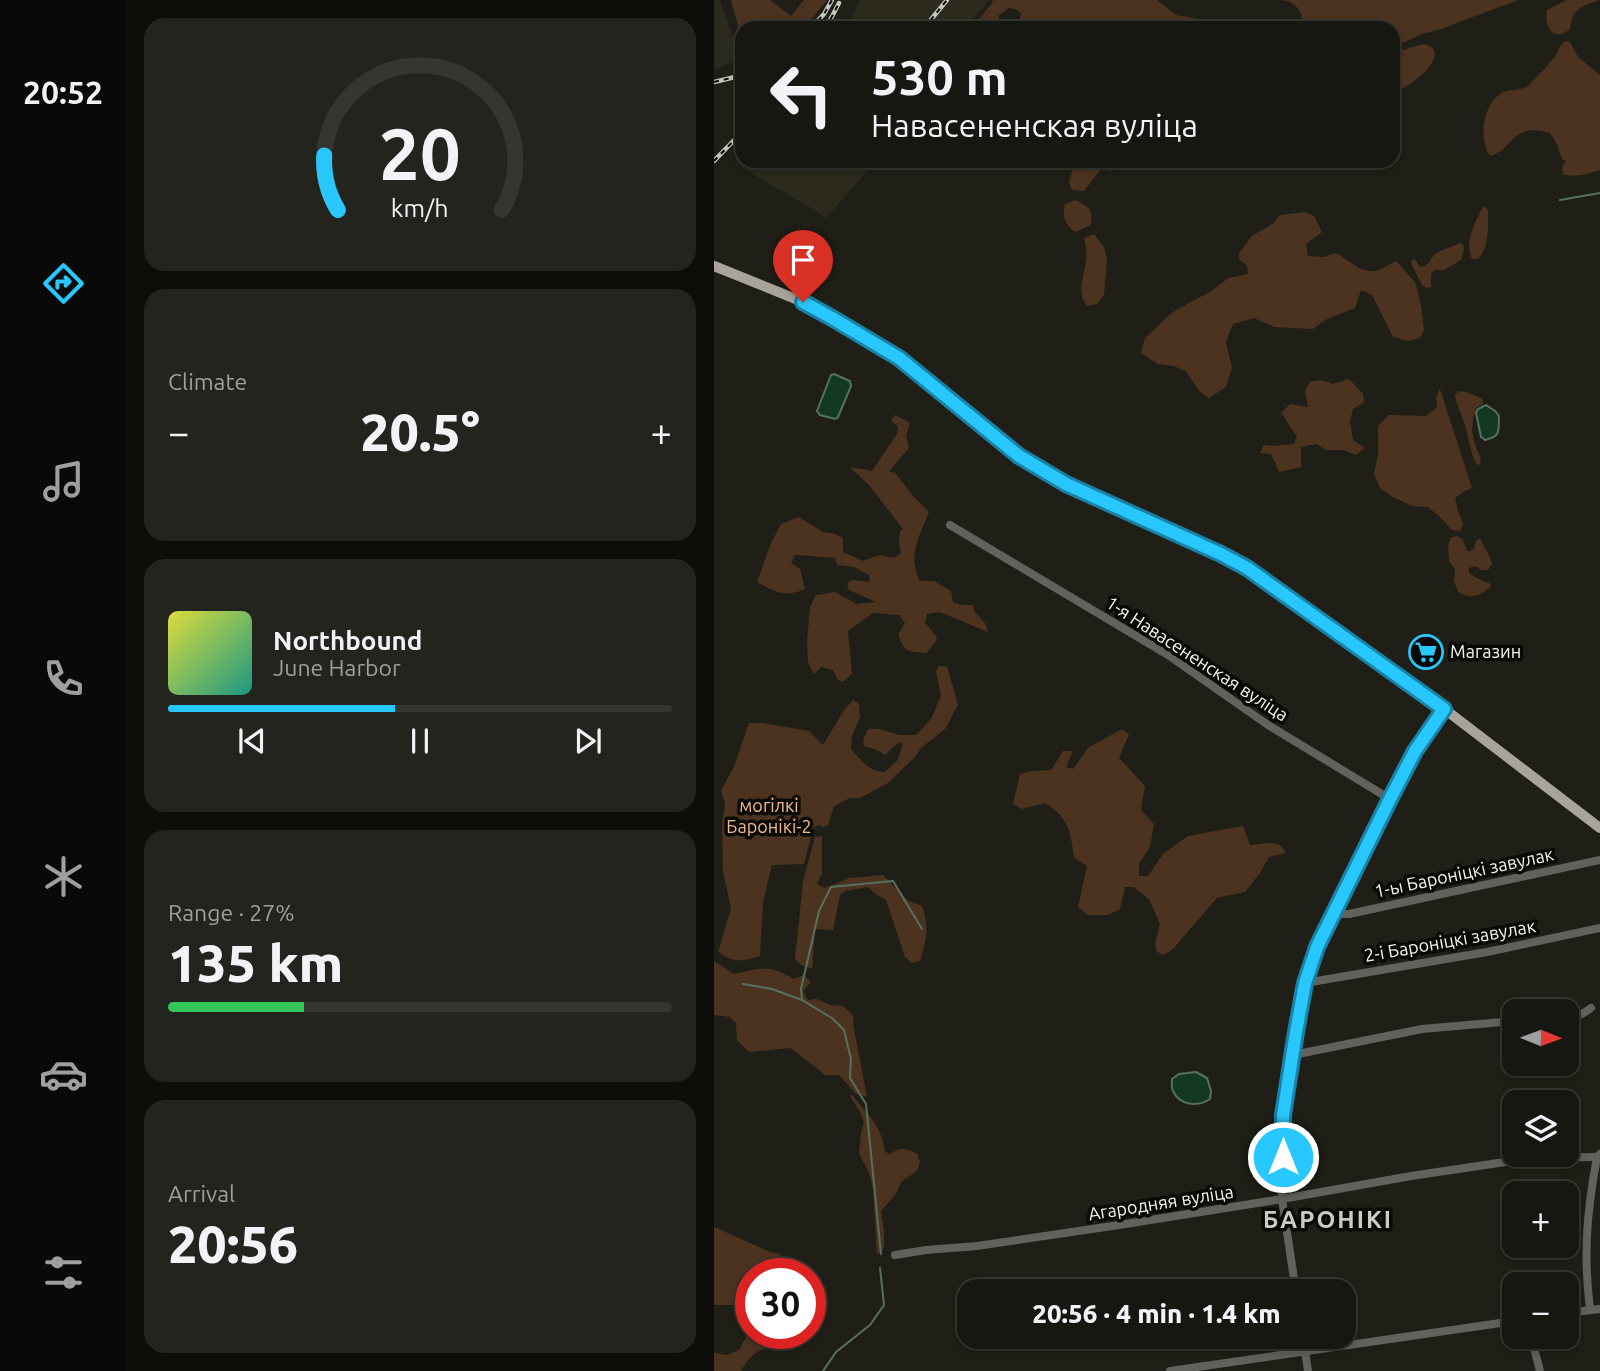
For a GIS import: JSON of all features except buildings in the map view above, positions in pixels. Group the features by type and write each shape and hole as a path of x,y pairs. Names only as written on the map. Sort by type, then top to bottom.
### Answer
{"main road":[{"path":"714,267 803,302 899,358 1019,456 1066,484 1247,568 1444,709 1600,828"}],"street":[{"name":"1-я Навасененская вуліца","path":"950,525 1168,655 1268,725 1390,799"},
{"path":"1294,1279 1282,1199 1283,1115 1305,983 1317,947 1390,799 1415,751 1444,709"},
{"name":"1-ы Бароніцкі завулак","path":"1334,914 1349,914 1600,860"},
{"name":"2-і Бароніцкі завулак","path":"1305,983 1487,952 1600,928"},
{"path":"1579,1014 1591,1008"},
{"path":"1293,1055 1422,1029 1502,1022"},
{"path":"1590,1309 1586,1277 1586,1224 1599,1156"},
{"name":"Агародняя вуліца","path":"895,1255 1027,1239 1532,1158 1599,1156"},
{"path":"1579,1310 1600,1308"},
{"path":"1170,1371 1502,1323"},
{"path":"1305,1349 1308,1371"},
{"path":"1534,1349 1540,1371"}],"shaded area":[{"path":"714,0 720,0 735,43 735,61 714,69"},
{"path":"860,0 989,0 972,21 850,21"},
{"path":"744,168 870,168 826,218"},
{"path":"831,375 850,381 851,386 835,419 820,415 817,411"},
{"path":"1486,405 1499,416 1499,426 1497,435 1485,440 1481,437 1476,413"},
{"path":"1196,1072 1207,1078 1211,1091 1210,1099 1190,1104 1176,1096 1172,1079 1179,1074"}],"green space":[{"path":"731,0 770,0 791,16 804,0 827,0 810,21 737,21"},
{"path":"993,0 1157,0 1176,15 1208,21 1020,21 1021,13 1009,8 999,15 998,21 978,21"},
{"path":"1282,0 1518,0 1400,44 1400,21 1302,21 1299,9"},
{"path":"1567,0 1599,0 1575,12 1570,29 1554,34 1548,27 1547,10"},
{"path":"1565,41 1570,42 1578,57 1600,75 1600,170 1577,176 1563,174 1562,168 1566,161 1562,159 1557,144 1550,133 1537,131 1520,133 1490,156 1486,149 1484,131 1491,103 1504,92 1530,84"},
{"path":"1423,44 1432,48 1435,54 1426,70 1400,90 1400,51"},
{"path":"1074,168 1117,168 1112,171 1101,169 1084,191 1072,190 1069,181"},
{"path":"1076,200 1090,210 1092,220 1091,225 1075,232 1067,223 1064,213 1065,204"},
{"path":"1484,206 1488,210 1485,249 1478,259 1472,259 1470,239"},
{"path":"1306,212 1314,216 1322,232 1306,244 1308,256 1324,257 1334,253 1369,271 1378,270 1396,261 1415,282 1424,330 1420,338 1409,341 1393,337 1372,295 1361,290 1355,308 1327,319 1313,329 1274,327 1254,318 1233,324 1226,342 1232,368 1226,387 1209,398 1199,391 1186,371 1158,364 1141,353 1145,338 1173,312 1213,290 1228,278 1248,274 1247,266 1239,259 1239,253 1252,236 1274,223 1280,215"},
{"path":"1094,234 1104,247 1107,260 1104,295 1097,304 1087,306 1081,290 1086,258 1084,238"},
{"path":"1459,243 1463,244 1464,250 1461,260 1444,270 1434,270 1431,274 1431,287 1422,285 1412,260 1415,259 1420,267 1424,266 1437,253"},
{"path":"1349,379 1363,394 1364,402 1353,409 1350,421 1353,440 1365,448 1356,455 1344,450 1327,450 1316,444 1301,447 1301,467 1279,472 1271,454 1260,453 1264,445 1294,444 1297,436 1281,413 1290,404 1308,407 1305,391 1310,382 1321,380 1333,384"},
{"path":"1440,389 1472,488 1455,498 1463,524 1460,531 1452,530 1428,507 1412,506 1391,496 1380,488 1374,474 1378,455 1378,426 1389,415 1426,416 1437,407 1436,397"},
{"path":"1458,391 1483,399 1483,404 1477,407 1473,422 1473,437 1480,459 1480,464 1477,465 1456,400"},
{"path":"895,415 910,423 906,436 909,448 889,471 895,473 929,512 914,555 916,572 920,581 934,581 951,591 953,602 973,605 988,632 940,612 927,614 925,623 937,637 926,653 915,652 907,650 900,640 898,634 905,623 899,615 873,613 848,631 852,674 843,682 838,680 833,670 821,667 814,674 808,662 810,607 816,595 835,592 856,604 876,602 849,590 847,584 851,580 869,582 870,576 854,567 837,565 835,558 795,555 791,563 800,569 805,589 780,593 757,582 781,524 799,517 823,532 843,538 843,552 863,561 880,555 894,558 901,553 899,542 900,531 903,529 869,485 850,467 872,471 897,434 898,426 891,421"},
{"path":"1457,536 1462,539 1467,551 1474,549 1476,540 1480,539 1490,557 1492,564 1488,570 1475,566 1469,568 1469,573 1491,584 1479,595 1467,596 1458,592 1454,581 1455,569 1449,561 1448,548 1450,538"},
{"name":"могілкі Баронікі-2","path":"939,666 947,666 958,705 945,729 921,748 888,783 860,798 850,798 834,806 828,825 813,828 804,864 772,865 763,902 760,956 738,960 718,952 731,909 723,871 722,824 725,804 721,790 733,769 749,723 809,731 823,745 853,700 859,704 860,717 852,736 851,749 870,768 885,772 897,761 903,744 899,742 885,755 864,746 863,740 868,729 880,729 899,735 916,735 931,719 941,696 936,671"},
{"path":"1122,729 1129,734 1119,758 1145,786 1141,810 1154,824 1150,847 1139,864 1139,876 1148,876 1163,854 1188,836 1243,826 1250,845 1275,844 1286,853 1269,857 1245,892 1217,898 1173,949 1164,955 1157,952 1155,944 1160,924 1149,899 1134,887 1125,887 1120,909 1108,915 1088,915 1078,907 1087,866 1074,858 1070,833 1059,814 1045,803 1022,809 1013,804 1020,774 1051,770 1063,751 1073,751 1066,767 1073,769 1088,748"},
{"path":"822,836 822,873 817,884 825,888 849,878 883,875 907,900 922,906 926,934 920,961 912,963 905,957 886,900 868,887 846,891 840,895 833,930 815,929 812,969 801,965 795,959 803,881 815,837"},
{"path":"714,961 734,974 771,969 794,979 804,975 811,982 803,991 808,1000 817,999 831,1005 843,1006 853,1015 867,1097 856,1094 839,1075 825,1075 791,1048 749,1052 737,1040 736,1023 730,1017 714,1015"},
{"path":"851,1094 877,1127 885,1152 890,1154 900,1149 906,1150 917,1154 920,1161 918,1170 901,1182 896,1194 881,1211 884,1248 877,1255 873,1188 859,1153 864,1123"},
{"path":"714,1227 780,1254 782,1258 735,1258 735,1305 714,1305"},
{"path":"740,1349 765,1349 754,1354 741,1371 714,1371 714,1353 728,1355"}],"waterway":[{"path":"1560,200 1600,193"},
{"path":"881,1254 866,1104 850,1078 851,1059 844,1030 832,1018 802,1000 801,989 819,911 831,887 893,881 922,929"},
{"path":"743,984 772,989 802,1000"},
{"path":"823,1371 836,1352 870,1325 884,1305 880,1268"}],"railway":[{"path":"818,21 832,0"},
{"path":"930,21 947,0"},
{"path":"830,21 839,3"},
{"path":"714,82 735,77"},
{"path":"714,161 735,139"}],"place":[{"name":"Магазин","path":"1426,652"}],"district":[{"name":"БАРОНІКІ","path":"1328,1220"}],"route":[{"path":"803,302 899,358 1019,456 1066,484 1247,568 1444,709 1415,751 1317,947 1305,983 1296,1032 1283,1115 1283,1157"}]}
